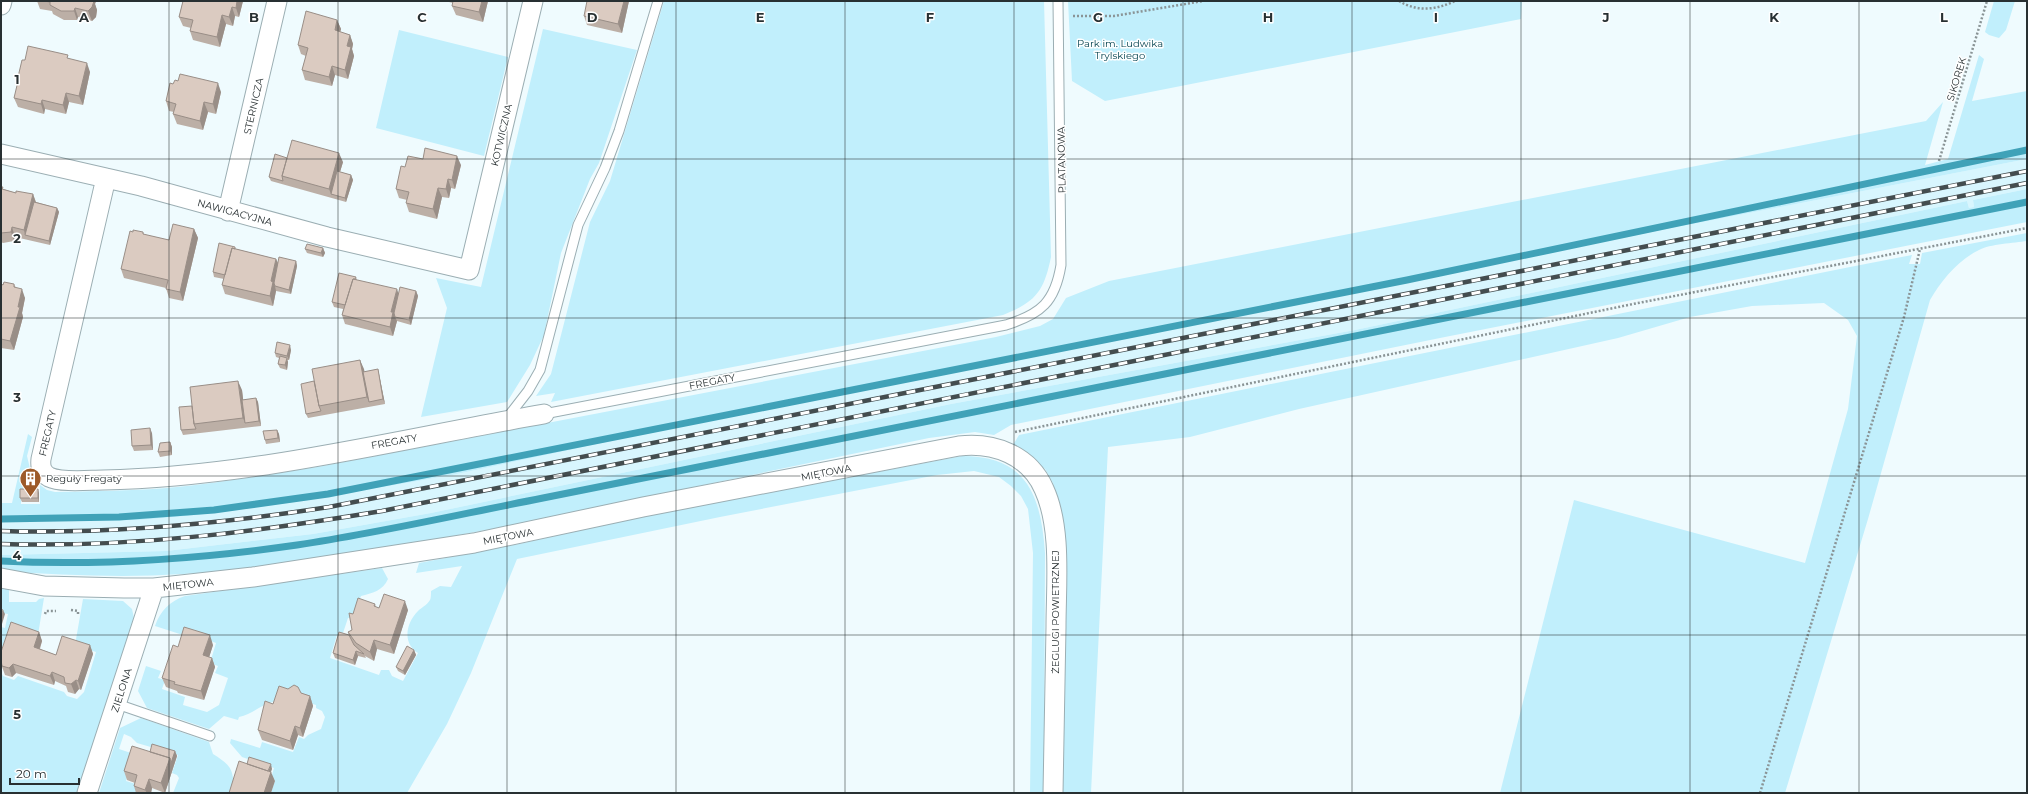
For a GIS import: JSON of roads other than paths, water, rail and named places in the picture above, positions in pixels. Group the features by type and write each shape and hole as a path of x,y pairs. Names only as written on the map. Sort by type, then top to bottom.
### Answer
{"street":[{"path":"1,5 2,1"},
{"name":"STERNICZA","path":"228,210 277,1"},
{"name":"KOTWICZNA","path":"469,270 533,1"},
{"name":"NAWIGACYJNA","path":"1,154 106,178 327,237 469,270"},
{"name":"FREGATY","path":"106,178 41,459 42,469 50,477 61,480 86,480 142,479 181,475 306,457 504,420 544,414"},
{"name":"MIĘTOWA","path":"4,578 44,586 154,588 253,577 348,564 474,543 959,446 978,445 1000,449"},
{"name":"ŻEGLUGI POWIETRZNEJ","path":"1000,449 1024,463 1039,480 1049,502 1055,533 1056,568 1053,793"},
{"name":"ZIELONA","path":"87,793 154,588"}],"lane":[{"path":"504,420 528,391 540,370 578,225 605,168 619,131 658,1"},
{"name":"PLATANOWA","path":"1037,312 1053,294 1058,281 1061,265 1058,1"},
{"name":"FREGATY","path":"544,414 1006,325 1024,319 1037,312"},
{"path":"117,704 210,736"}],"waterway":[{"path":"1,519 119,517 214,510 328,494 1407,280 2027,150"},
{"path":"1,561 75,563 186,558 260,550 358,535 2027,202"}],"railway":[{"path":"1,531 42,532 124,529 206,523 329,507 2027,171"},
{"path":"1,544 49,545 145,541 193,537 287,526 382,511 2027,183"}],"place":[{"name":"Reguły Fregaty","path":"31,498"}],"park label":[{"name":"Park im. Ludwika Trylskiego","path":"1120,48"}]}
